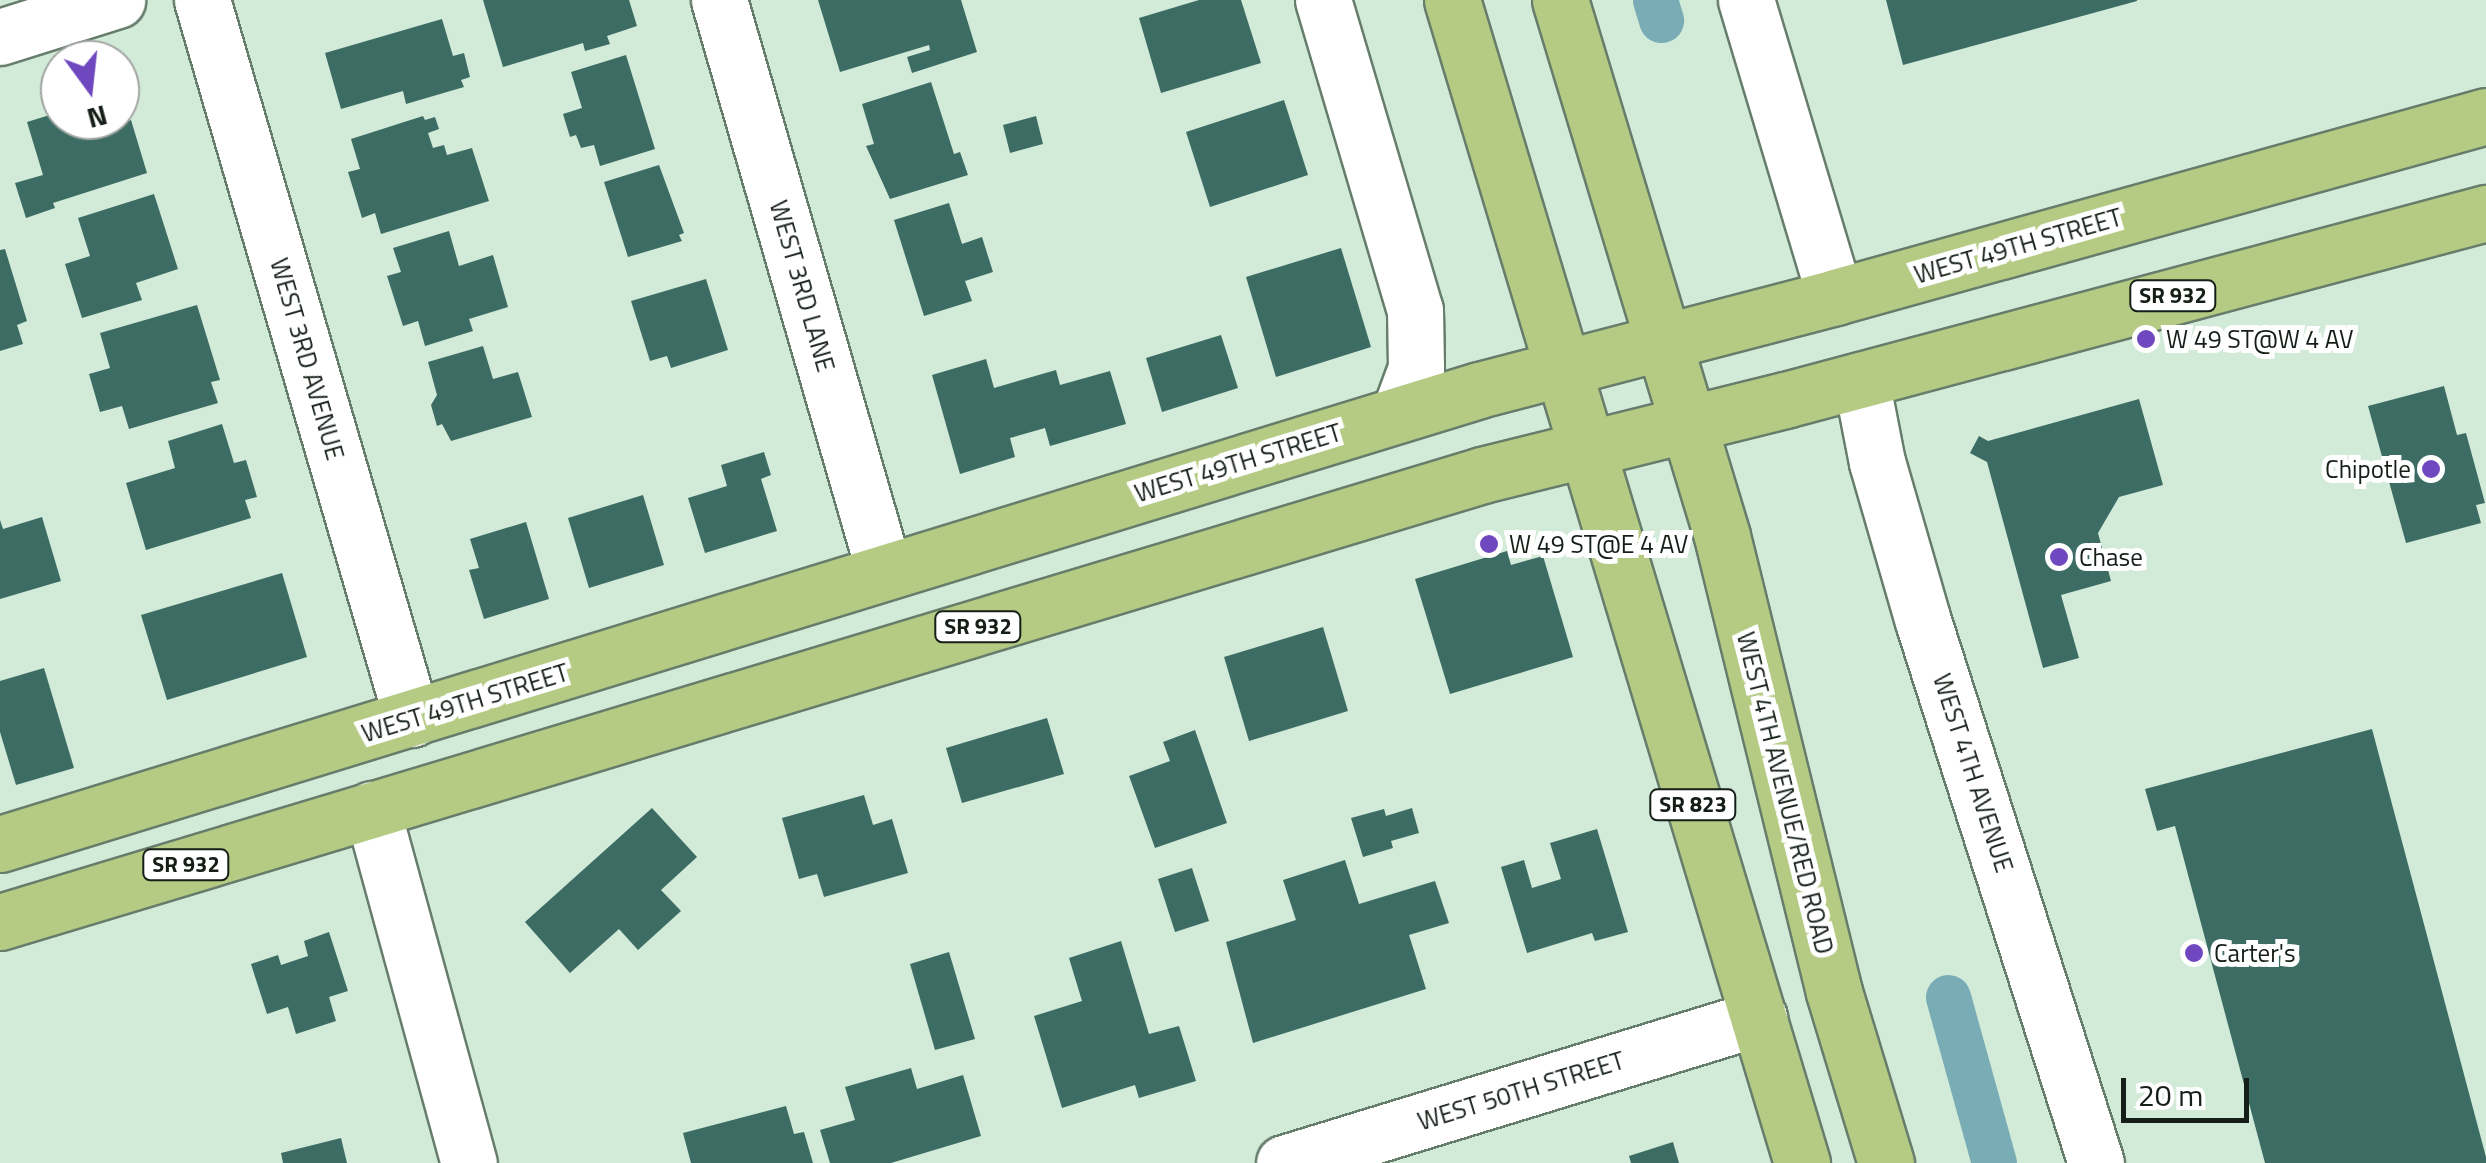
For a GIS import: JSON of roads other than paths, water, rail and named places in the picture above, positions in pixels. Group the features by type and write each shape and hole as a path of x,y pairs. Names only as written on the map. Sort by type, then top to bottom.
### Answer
{"main road":[{"name":"SR 823","path":"1452,0 1802,1163"},
{"path":"1560,0 1688,423"},
{"name":"WEST 49TH STREET","path":"0,844 1399,414 2486,116"},
{"name":"SR 932","path":"0,922 1317,522 1584,448 1860,380 2486,213"},
{"name":"WEST 4TH AVENUE/RED ROAD","path":"1688,423 1722,536 1834,992 1886,1163"},
{"path":"244,770 293,775 372,809 386,776 414,750 499,693"}],"street":[{"path":"0,38 117,0"},
{"name":"WEST 3RD AVENUE","path":"202,0 412,719"},
{"name":"WEST 3RD LANE","path":"719,0 884,571"},
{"path":"1323,0 1415,310 1416,368 1399,414"},
{"path":"1746,0 1835,296"},
{"name":"WEST 4TH AVENUE","path":"1860,380 1922,621 2096,1163"},
{"path":"372,809 469,1163"},
{"name":"WEST 50TH STREET","path":"1284,1163 1758,1018"}],"waterway":[{"path":"1655,0 1661,20"},
{"path":"1948,997 1994,1163"}],"place":[{"name":"W 49 ST@W 4 AV","path":"2146,339"},
{"name":"Chipotle","path":"2431,469"},
{"name":"W 49 ST@E 4 AV","path":"1489,544"},
{"name":"Chase","path":"2059,557"},
{"name":"Carter's","path":"2194,953"}]}
